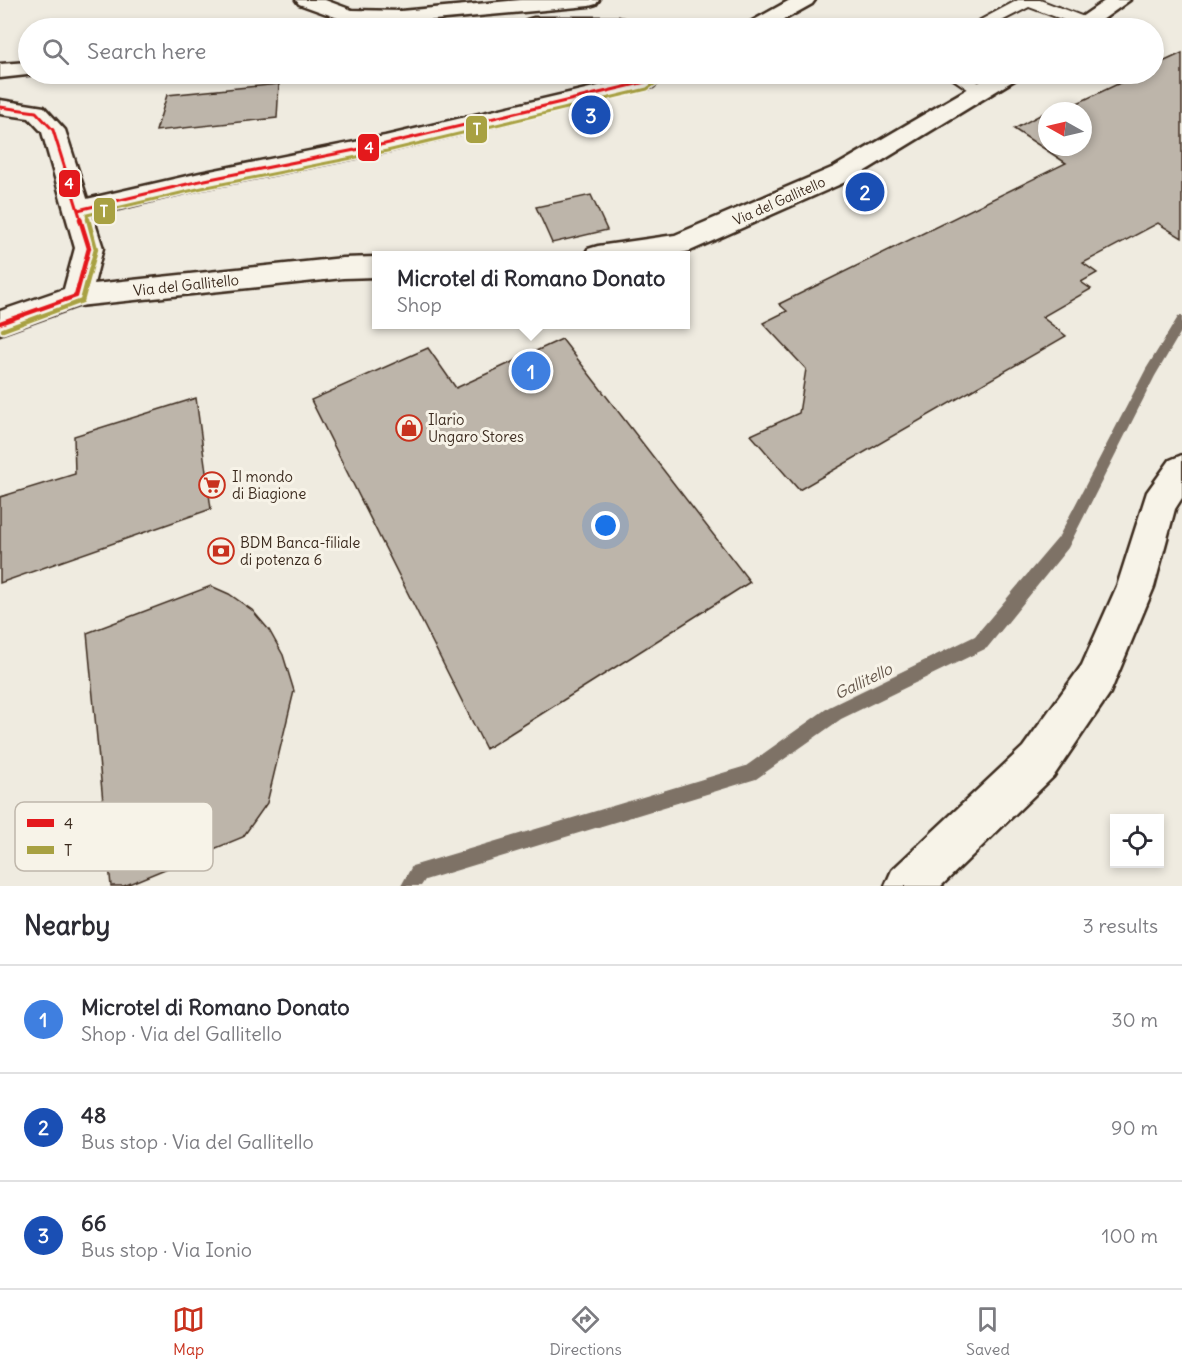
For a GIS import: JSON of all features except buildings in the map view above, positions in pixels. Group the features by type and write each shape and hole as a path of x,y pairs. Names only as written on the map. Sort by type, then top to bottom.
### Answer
{"street":[{"path":"306,0 350,16 401,17 589,0"},
{"path":"772,18 805,0"},
{"path":"1094,18 1120,0"},
{"path":"0,71 18,70"},
{"path":"78,210 200,181 385,144 637,84"},
{"name":"Via del Gallitello","path":"628,251 680,244 843,172 991,84"},
{"path":"0,108 36,112 53,130 90,248 76,296"},
{"name":"Via del Gallitello","path":"0,323 76,296 343,268 372,267"},
{"path":"908,886 1038,762 1096,679 1136,587 1159,503 1182,470"}],"lane":[{"path":"996,18 1028,1 1065,18"},
{"path":"971,84 981,90"}],"waterway":[{"name":"Gallitello","path":"410,886 419,873 750,773 835,713 981,642 1063,543 1150,373 1182,320"}],"transit line":[{"name":"4","path":"78,210 200,181 385,144 637,84"},
{"name":"T","path":"3,330 82,301 96,249 87,215 202,188 387,151 647,89 654,84"},
{"name":"4","path":"0,107 36,112 53,130 89,248 76,296"},
{"name":"4","path":"0,323 76,296"}],"place":[{"name":"66","path":"591,115"},
{"name":"48","path":"865,192"},
{"name":"Microtel di Romano Donato","path":"531,371"},
{"name":"Ilario Ungaro Stores","path":"409,428"},
{"name":"Il mondo di Biagione","path":"212,485"},
{"name":"BDM Banca-filiale di potenza 6","path":"221,551"}]}
